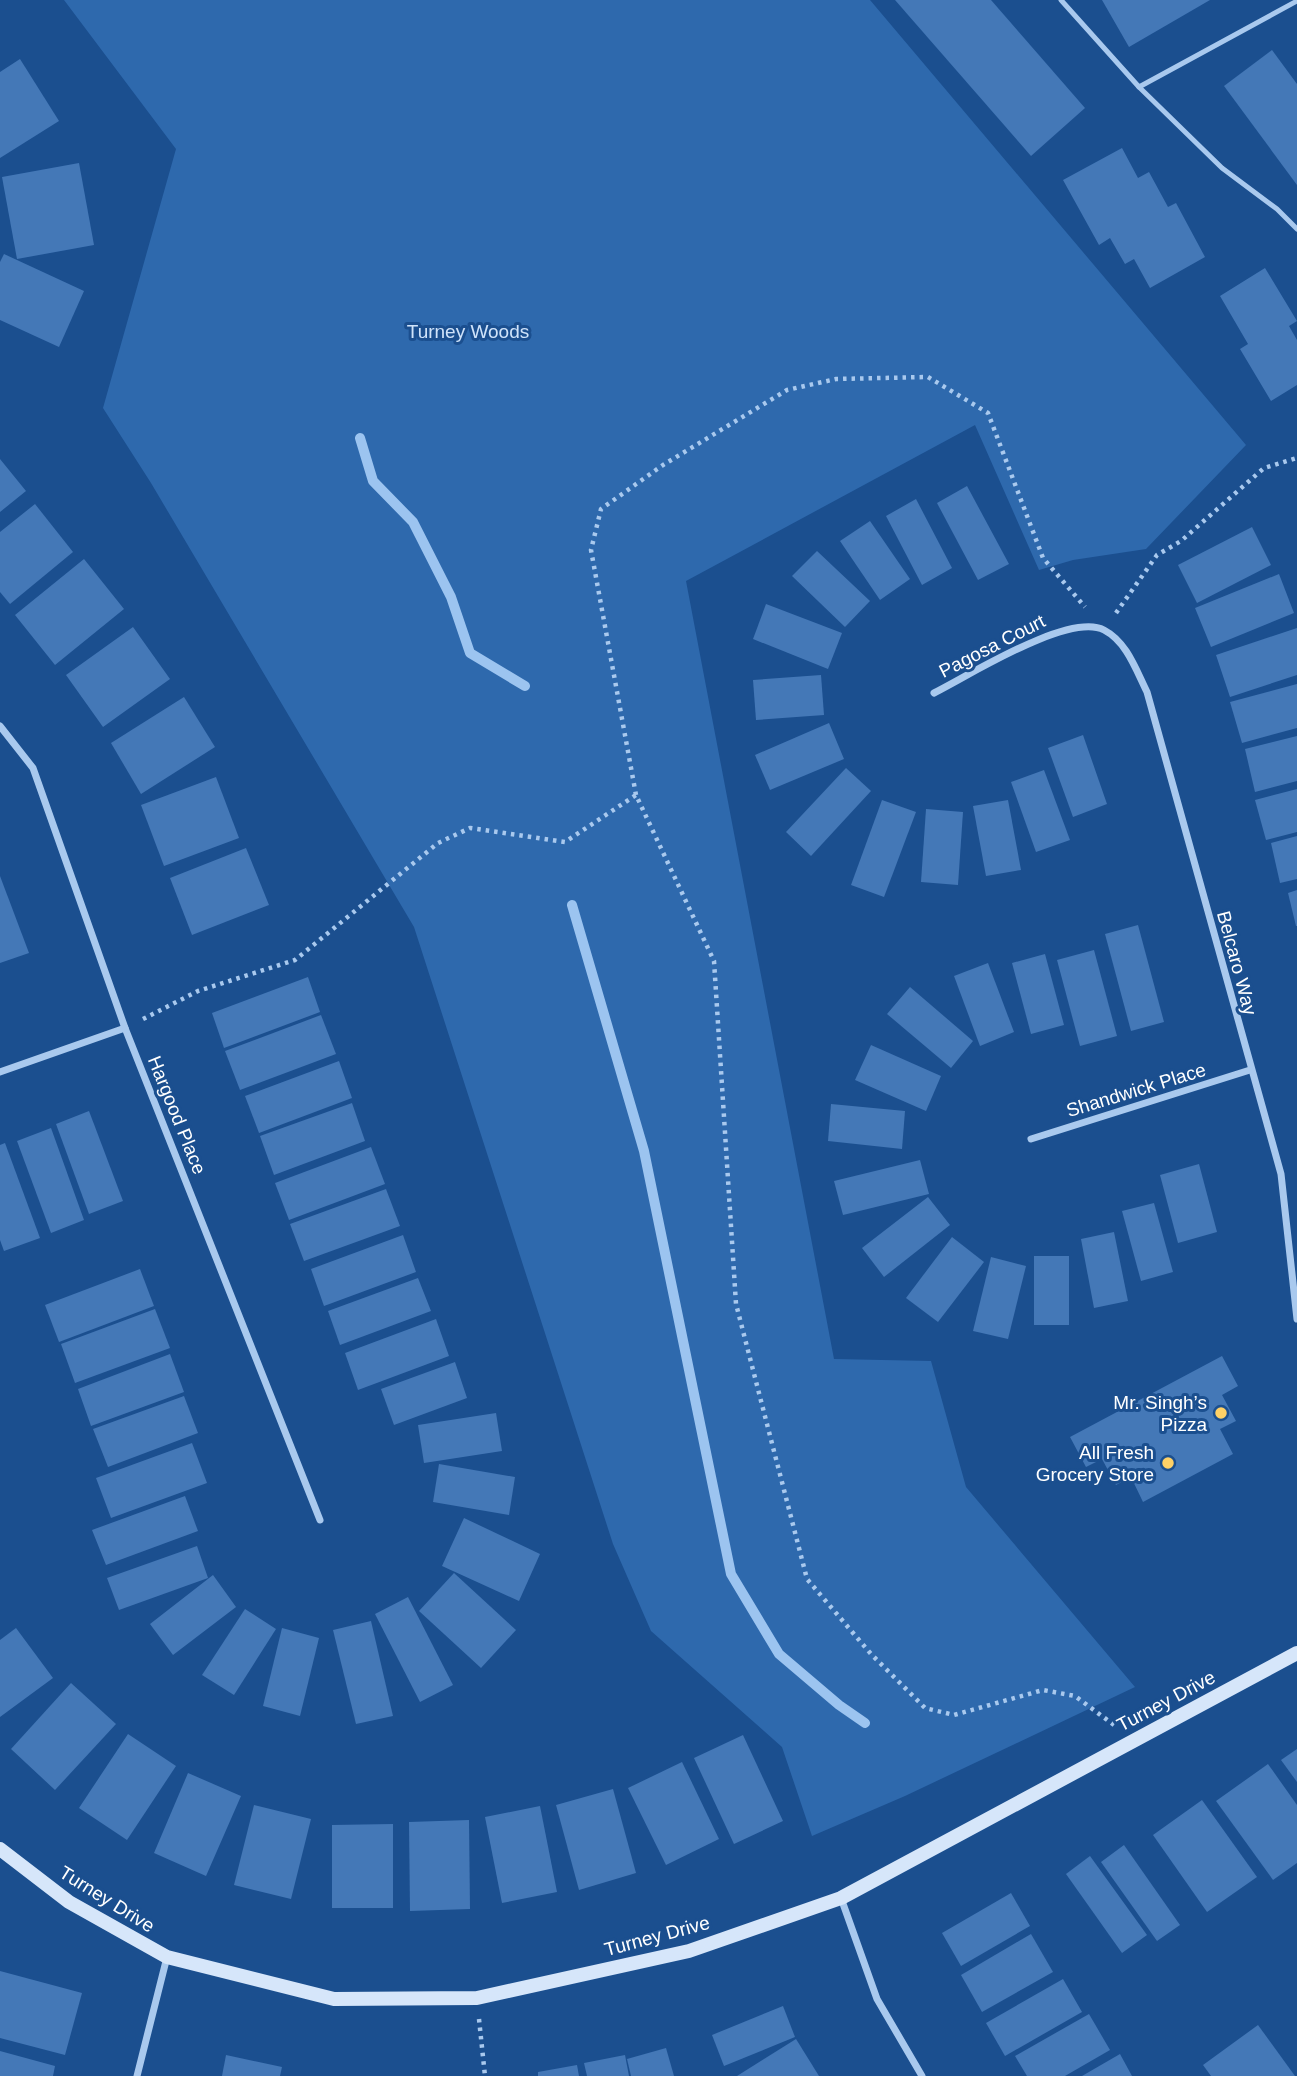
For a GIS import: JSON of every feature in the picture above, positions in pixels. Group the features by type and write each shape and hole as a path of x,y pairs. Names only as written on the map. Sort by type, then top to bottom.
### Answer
{"street":[{"name":"Pagosa Court","path":"934,693 1056,631 1081,625 1104,630"},
{"name":"Belcaro Way","path":"1104,630 1127,651 1147,692 1281,1174 1297,1319"},
{"name":"Hargood Place","path":"0,726 33,768 125,1028 320,1520"},
{"path":"0,1072 125,1028"},
{"name":"Shandwick Place","path":"1031,1139 1250,1070"},
{"name":"Turney Drive","path":"0,1849 69,1902 167,1957 334,1999 477,1998 689,1951 841,1898 1297,1653"},
{"path":"841,1898 877,1999 922,2076"},
{"path":"137,2076 167,1957"}],"lane":[{"path":"1061,0 1139,87 1223,168 1277,209 1297,229"},
{"path":"1139,87 1297,1"}],"path":[{"path":"1135,1740 1075,1696 1043,1690 954,1715 925,1708 871,1654 807,1579 736,1304 714,961 636,795 591,550 601,509 663,465 787,390 836,379 928,377 988,413 1043,558 1104,630 1157,555 1181,541 1264,468 1297,458"},
{"path":"125,1028 198,991 295,960 438,843 470,828 565,842 636,795"},
{"path":"477,1998 485,2076"}],"green space":[{"name":"Turney Woods","path":"64,0 870,0 1246,445 1146,549 1073,560 1039,570 975,425 686,581 834,1359 931,1361 966,1487 1135,1687 905,1796 812,1836 782,1747 651,1631 613,1544 414,927 151,483 103,408 176,149"}],"building":[{"path":"895,0 991,0 1085,108 1031,156"},
{"path":"1102,0 1210,0 1129,47"},
{"path":"1272,50 1297,84 1297,185 1224,86"},
{"path":"20,59 59,121 0,158 0,72"},
{"path":"1122,148 1138,178 1149,172 1168,207 1176,203 1205,257 1150,288 1134,259 1125,264 1110,238 1099,245 1063,180"},
{"path":"79,163 94,245 17,259 2,177"},
{"path":"4,254 84,291 59,347 0,320 0,262"},
{"path":"1265,268 1297,321 1289,326 1297,340 1297,385 1271,401 1240,349 1248,344 1220,296"},
{"path":"0,459 26,491 0,512"},
{"path":"967,486 1009,564 978,580 937,503"},
{"path":"916,499 952,568 922,585 886,516"},
{"path":"35,504 73,552 10,604 0,592 0,532"},
{"path":"870,521 910,579 880,600 840,541"},
{"path":"1252,527 1271,565 1197,603 1178,565"},
{"path":"817,551 870,601 845,627 792,576"},
{"path":"84,559 124,609 55,665 15,615"},
{"path":"1279,574 1294,613 1211,647 1195,608"},
{"path":"766,604 842,633 828,669 753,639"},
{"path":"133,627 170,679 103,727 66,675"},
{"path":"1297,628 1297,675 1230,697 1216,655"},
{"path":"821,675 824,715 756,720 753,680"},
{"path":"1297,684 1297,728 1242,743 1230,702"},
{"path":"184,697 215,747 141,794 111,743"},
{"path":"829,723 844,759 770,790 755,755"},
{"path":"1083,735 1107,804 1073,817 1048,748"},
{"path":"1297,736 1297,781 1255,792 1245,749"},
{"path":"846,768 871,791 811,856 786,832"},
{"path":"1044,770 1070,840 1036,852 1011,782"},
{"path":"216,777 239,838 164,866 141,805"},
{"path":"1297,789 1297,832 1266,840 1255,800"},
{"path":"882,800 916,812 884,897 851,885"},
{"path":"1008,800 1021,870 986,876 973,806"},
{"path":"926,809 963,812 958,885 921,882"},
{"path":"1297,836 1297,879 1280,883 1271,843"},
{"path":"246,848 269,905 192,935 170,878"},
{"path":"0,876 29,953 0,963"},
{"path":"1297,890 1297,926 1296,926 1288,893"},
{"path":"1138,925 1164,1022 1131,1031 1105,934"},
{"path":"1094,950 1117,1036 1080,1046 1057,960"},
{"path":"1045,954 1064,1025 1031,1034 1012,963"},
{"path":"988,963 1014,1032 980,1046 954,976"},
{"path":"308,977 320,1012 224,1048 212,1013"},
{"path":"910,987 973,1041 951,1068 887,1014"},
{"path":"321,1015 336,1054 240,1090 225,1051"},
{"path":"871,1045 941,1076 926,1111 855,1080"},
{"path":"339,1061 352,1098 259,1133 245,1096"},
{"path":"352,1103 365,1141 274,1175 260,1136"},
{"path":"831,1104 905,1111 902,1149 828,1141"},
{"path":"89,1111 123,1201 89,1214 56,1124"},
{"path":"51,1128 84,1220 51,1233 17,1141"},
{"path":"5,1143 40,1238 4,1251 0,1240 0,1145"},
{"path":"371,1147 385,1184 289,1220 275,1183"},
{"path":"920,1160 929,1194 843,1215 834,1181"},
{"path":"1199,1164 1217,1232 1178,1243 1160,1175"},
{"path":"386,1189 400,1226 304,1261 290,1224"},
{"path":"928,1197 950,1225 884,1277 862,1248"},
{"path":"1154,1203 1173,1272 1141,1281 1122,1211"},
{"path":"1114,1232 1128,1301 1094,1308 1081,1239"},
{"path":"403,1235 416,1272 324,1306 311,1269"},
{"path":"952,1237 984,1262 938,1322 906,1298"},
{"path":"1034,1256 1069,1256 1069,1325 1034,1325"},
{"path":"991,1257 1026,1266 1008,1339 973,1331"},
{"path":"140,1269 154,1306 59,1342 45,1305"},
{"path":"418,1278 431,1311 340,1345 328,1311"},
{"path":"155,1309 170,1348 75,1383 61,1344"},
{"path":"436,1319 449,1356 358,1390 345,1353"},
{"path":"170,1354 184,1392 91,1426 78,1389"},
{"path":"1222,1356 1238,1386 1222,1395 1236,1421 1220,1429 1233,1454 1143,1502 1131,1477 1116,1485 1102,1459 1086,1467 1070,1437"},
{"path":"455,1362 467,1398 394,1425 381,1389"},
{"path":"184,1396 198,1433 108,1467 93,1429"},
{"path":"496,1413 502,1451 424,1463 418,1425"},
{"path":"192,1443 207,1483 111,1518 96,1478"},
{"path":"439,1464 515,1477 509,1515 433,1502"},
{"path":"185,1496 198,1531 106,1565 92,1530"},
{"path":"464,1518 540,1554 519,1601 442,1566"},
{"path":"197,1546 208,1578 119,1610 107,1578"},
{"path":"454,1573 516,1630 481,1668 419,1611"},
{"path":"213,1575 236,1607 173,1655 150,1624"},
{"path":"408,1597 453,1685 420,1702 375,1614"},
{"path":"245,1609 276,1629 234,1695 202,1675"},
{"path":"371,1621 393,1716 356,1724 333,1630"},
{"path":"16,1628 53,1678 0,1717 0,1640"},
{"path":"282,1628 319,1638 300,1716 263,1706"},
{"path":"71,1683 116,1724 55,1790 11,1749"},
{"path":"128,1734 176,1766 127,1840 79,1808"},
{"path":"743,1735 783,1821 734,1844 694,1758"},
{"path":"1297,1749 1297,1782 1281,1760"},
{"path":"682,1762 719,1839 666,1865 628,1788"},
{"path":"1268,1764 1297,1805 1297,1863 1273,1880 1216,1801"},
{"path":"188,1773 241,1796 206,1876 154,1853"},
{"path":"613,1789 636,1873 579,1890 556,1805"},
{"path":"1202,1800 1257,1877 1207,1912 1153,1835"},
{"path":"254,1805 311,1819 291,1899 234,1885"},
{"path":"540,1806 557,1892 502,1903 485,1817"},
{"path":"469,1820 470,1909 410,1911 409,1822"},
{"path":"393,1824 393,1908 332,1908 332,1825"},
{"path":"1124,1845 1180,1925 1157,1941 1101,1862"},
{"path":"1090,1856 1147,1935 1122,1953 1066,1874"},
{"path":"1011,1893 1030,1926 961,1966 942,1933"},
{"path":"1031,1934 1053,1972 982,2012 961,1975"},
{"path":"0,1971 82,1993 65,2055 0,2038"},
{"path":"1063,1979 1082,2012 1005,2056 986,2023"},
{"path":"783,2006 795,2037 724,2066 712,2035"},
{"path":"1089,2014 1110,2050 1065,2076 1027,2076 1015,2056"},
{"path":"1258,2025 1295,2076 1211,2076 1203,2065"},
{"path":"796,2039 819,2076 737,2076"},
{"path":"666,2048 674,2076 631,2076 627,2059"},
{"path":"0,2051 55,2066 53,2076 0,2076"},
{"path":"1120,2054 1132,2076 1082,2076"},
{"path":"226,2055 282,2067 280,2076 222,2076"},
{"path":"625,2055 629,2076 587,2076 584,2063"},
{"path":"577,2065 579,2076 538,2076 538,2072"}],"waterway":[{"path":"360,438 373,481 413,522 451,597 470,653 525,686"},
{"path":"572,905 644,1151 731,1574 779,1654 839,1705 865,1723"}],"place":[{"name":"Mr. Singh’s Pizza","path":"1221,1413"},
{"name":"All Fresh Grocery Store","path":"1168,1463"}]}
